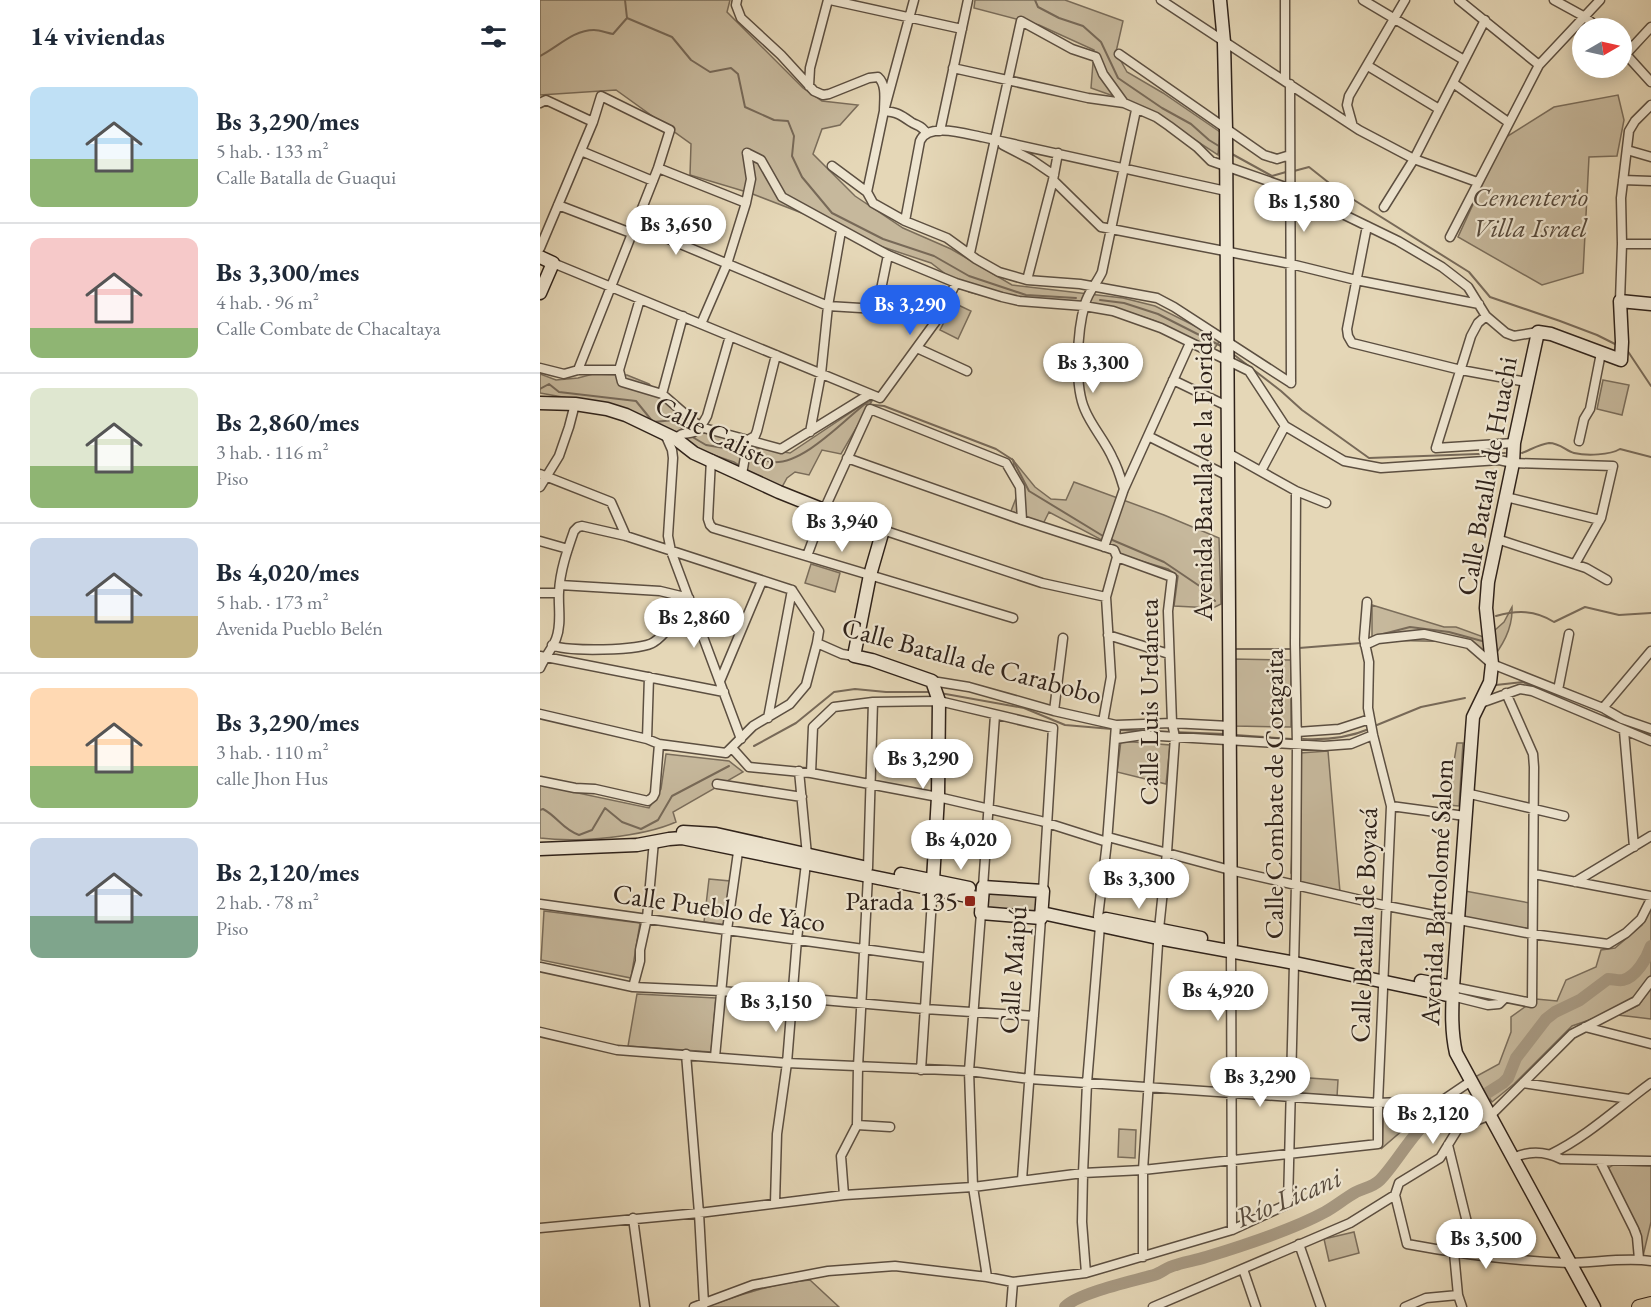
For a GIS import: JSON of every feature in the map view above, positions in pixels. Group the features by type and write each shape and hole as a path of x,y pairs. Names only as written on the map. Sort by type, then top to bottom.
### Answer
{"main road":[{"path":"1639,1307 1651,1304"}],"street":[{"path":"736,0 741,18 818,93 829,94 868,78 878,77 884,87 884,111"},
{"path":"809,86 810,68 829,0 962,29"},
{"path":"914,0 884,111 867,192 868,198 905,221 947,238 999,272 1027,280 1094,287 1157,298 1174,306 1291,382 1291,189 1285,0"},
{"path":"940,131 968,0"},
{"path":"1161,0 1359,130 1414,159 1477,182"},
{"name":"Avenida Batalla de la Florida","path":"1220,0 1224,42 1226,130 1231,948"},
{"path":"1363,0 1464,60"},
{"path":"1353,124 1347,105 1349,96 1405,0"},
{"path":"1459,0 1539,65"},
{"path":"1554,0 1585,17"},
{"path":"1450,237 1539,65 1599,0"},
{"path":"1384,207 1414,159 1485,20"},
{"path":"970,253 1021,21 1072,49 1096,57 1103,74 1124,103"},
{"path":"1632,45 1651,27"},
{"path":"1119,54 1210,116 1226,130 1271,158 1282,159 1290,155"},
{"path":"1632,61 1651,82"},
{"path":"1368,66 1439,109"},
{"path":"953,68 1088,98 1124,103 1156,117 1197,147 1211,161 1226,156 1398,241 1442,267 1468,287 1486,316 1506,333 1514,336 1538,332 1551,334 1601,354 1622,352 1620,301 1623,180 1631,125 1651,105"},
{"path":"1452,83 1508,122"},
{"path":"540,248 593,122 601,96 670,130 658,168 578,370"},
{"path":"540,103 546,100 593,122"},
{"path":"1124,489 1113,458 1085,412 1078,389 1084,306 1087,296 1102,272 1137,110"},
{"path":"884,111 901,113 910,121 921,126 926,133"},
{"path":"905,221 920,141 926,133 940,131 1058,153 1226,191"},
{"path":"995,140 1032,160 1054,177 1101,227 1479,304"},
{"path":"1627,150 1651,157"},
{"path":"581,151 653,181"},
{"path":"701,324 727,264 746,203 750,178 747,153 761,160 782,197 888,255 956,284 1019,301 1084,306 1113,311 1161,328 1249,371 1285,426 1344,461 1381,468 1499,460 1513,463 1613,466 1600,520 1575,564"},
{"path":"1027,280 1054,177 1058,153"},
{"path":"832,166 867,192"},
{"path":"658,168 746,203"},
{"path":"1623,180 1651,181"},
{"path":"558,205 633,229 727,264 828,306 877,309 939,317"},
{"path":"1367,226 1347,329 1352,343 1461,370 1527,382"},
{"path":"810,432 821,374 828,306 841,231"},
{"path":"1622,244 1651,244"},
{"path":"877,309 888,255"},
{"path":"540,257 880,399 939,317 956,284"},
{"path":"540,293 553,263"},
{"path":"640,299 619,370 622,382 662,394 700,427 782,449 870,394"},
{"path":"1620,301 1651,304"},
{"path":"662,394 683,316"},
{"path":"1486,316 1478,323 1471,336 1436,448 1514,443"},
{"name":"Calle Batalla de Huachi","path":"1492,664 1486,608 1488,582 1538,332"},
{"path":"730,336 707,416 695,432 670,436 673,458 668,536 671,550 741,739"},
{"path":"1104,547 1124,489 1190,343"},
{"path":"917,348 967,370"},
{"path":"1579,441 1584,419 1590,409 1601,354"},
{"path":"748,440 755,436 757,431 776,355"},
{"path":"540,368 564,374 578,370 619,370"},
{"path":"1173,380 1227,406"},
{"name":"Calle Calisto","path":"540,403 575,404 608,409 626,415 670,436 694,453 824,510 1042,583 1106,597"},
{"path":"540,487 543,475 559,456 575,404"},
{"path":"807,556 824,510 870,409 1006,463 1020,488 1022,520"},
{"path":"1261,471 1285,426"},
{"path":"1148,436 1228,476"},
{"path":"742,474 748,440"},
{"path":"1228,453 1296,491 1326,503"},
{"path":"847,458 1114,550 1117,556 1106,597 1111,677 1102,722"},
{"path":"711,459 710,525 713,528 1013,618"},
{"path":"543,475 611,502 626,536"},
{"name":"Calle Combate de Cotagaita","path":"1232,1230 1288,1204 1296,884 1297,732 1294,644 1296,491"},
{"path":"1506,497 1600,520"},
{"path":"540,668 542,656 556,641 560,617 559,589 568,549 574,531 582,526 626,536 792,590 819,631 817,643"},
{"path":"854,657 870,575 883,530"},
{"path":"1497,539 1586,568 1607,580"},
{"path":"540,541 568,549"},
{"name":"Calle Luis Urdaneta","path":"1117,556 1172,577 1168,611 1172,723 1175,737 1167,852 1158,934 1143,1170 1143,1257"},
{"path":"720,681 762,581"},
{"path":"540,593 559,589 660,591 689,598"},
{"path":"768,718 792,590"},
{"path":"552,645 567,650 634,648 651,644 668,627 689,598"},
{"name":"Calle Batalla de Boyacá","path":"1290,1155 1378,1144 1391,806 1370,719 1369,662 1364,639 1367,602"},
{"path":"1365,645 1378,639 1424,634 1469,644 1492,664 1651,729"},
{"path":"1558,690 1569,634"},
{"path":"1108,635 1169,654"},
{"path":"1054,711 1063,638"},
{"name":"Calle Batalla de Carabobo","path":"729,750 753,726 790,704 806,685 817,643 932,681 969,687 1054,711 1116,725 1172,723 1228,726"},
{"path":"1603,708 1651,651"},
{"path":"542,656 724,692"},
{"name":"Avenida Bartolomé Salom","path":"1492,664 1490,682 1473,717 1452,992 1452,1037 1456,1053 1594,1307"},
{"path":"647,739 649,677"},
{"path":"921,1070 938,797 939,701 932,681"},
{"path":"1478,704 1520,689 1532,691 1651,741"},
{"path":"981,913 1042,912 1452,992 1488,1005 1499,1004 1505,998 1532,1003 1533,754 1506,693"},
{"name":"Calle Batalla de Carabobo","path":"811,772 813,727 834,706 873,702 939,701 1053,728"},
{"path":"844,1195 841,1156 857,1125 872,785 873,702"},
{"path":"540,714 647,739 659,744 729,750 749,767 811,772 938,797 1167,852 1230,870 1387,906 1532,934 1608,944 1626,933 1641,919 1651,898 1534,874"},
{"path":"987,1277 973,1187 969,1071 995,715"},
{"path":"1297,732 1338,729 1370,719"},
{"path":"1086,1273 1082,1222 1087,1083 1116,725"},
{"name":"Calle Maipú","path":"1022,1180 1053,728"},
{"path":"1624,731 1634,847"},
{"name":"Calle Batalla de Carabobo","path":"1116,739 1132,735 1297,746 1351,744 1373,735"},
{"path":"540,782 595,789 648,801 655,793 659,744"},
{"path":"776,1203 777,1134 787,1063 806,860 799,771"},
{"path":"717,784 802,797"},
{"path":"1466,793 1564,816"},
{"path":"1391,806 1465,816"},
{"path":"1575,882 1651,836"},
{"path":"540,849 637,845 669,838 697,840 739,845 932,885 983,892 1043,891"},
{"path":"633,987 640,961 654,842"},
{"path":"715,1057 727,930 739,845"},
{"name":"Calle Pueblo de Yaco","path":"540,904 928,958"},
{"path":"694,1307 753,1285 828,1271 895,1266 1013,1282 1086,1273 1232,1230 1231,948"},
{"path":"540,967 633,987 1034,1016"},
{"path":"1651,981 1636,1001 1572,1034 1491,1115 1459,1127 1440,1158 1399,1182 1395,1195 1407,1244 1454,1253 1507,1259 1570,1263 1639,1259 1651,1261"},
{"path":"1585,1027 1651,1044"},
{"path":"540,1032 617,1050 787,1063 969,1071 1030,1079 1378,1103 1443,1100 1474,1087"},
{"path":"686,1054 704,1304"},
{"path":"1523,1083 1629,1099"},
{"path":"1551,1154 1587,1132 1651,1083"},
{"path":"857,1125 890,1127"},
{"path":"1448,1145 1474,1255"},
{"path":"1513,1158 1523,1153 1551,1154 1561,1159 1651,1161"},
{"path":"540,1228 699,1213 844,1195 973,1187 1083,1173 1143,1170 1290,1155"},
{"path":"1600,1161 1637,1236 1639,1259"},
{"path":"1153,1307 1350,1223 1395,1195"},
{"path":"633,1218 645,1307"},
{"path":"1299,1244 1321,1307"},
{"path":"1454,1253 1458,1295 1462,1307"},
{"path":"1243,1269 1256,1307"},
{"path":"1011,1307 1013,1282"},
{"path":"1405,1307 1426,1298 1458,1295"}],"green space":[{"path":"540,0 730,0 727,12 803,88 822,101 858,105 840,125 822,129 813,154 855,196 903,228 951,249 1012,285 1123,298 1155,306 1221,339 1214,349 1155,321 1122,310 1014,303 969,292 931,263 880,246 864,237 750,193 690,175 691,144 616,90 540,95"},
{"path":"975,0 1065,0 1123,21 1116,52 1127,72 1163,93 1220,132 1218,155 1166,121 1133,103 1091,88 1094,50 1039,25 974,8"},
{"name":"Cementerio Villa Israel","path":"1618,95 1624,120 1617,156 1589,157 1583,273 1542,285 1458,237 1503,139 1554,107"},
{"path":"954,303 971,311 958,339 940,330"},
{"path":"540,374 556,380 593,374 627,375 649,384 668,404 717,434 757,448 790,453 865,403 872,401 841,454 822,450 809,475 795,472 787,478 782,487 734,462 693,448 673,432 568,398 540,393"},
{"path":"1603,380 1629,385 1622,415 1597,409"},
{"path":"1013,460 1035,487 1051,499 1066,500 1074,482 1219,538 1221,604 1213,608 1174,606 1178,576 1168,569 1121,555 1117,548 1049,512 1043,524 1034,523 1011,511 1018,493"},
{"path":"811,564 840,573 835,592 805,583"},
{"path":"1372,605 1444,627 1456,627 1486,638 1504,622 1512,607 1512,615 1506,637 1488,664 1468,642 1377,640 1372,643"},
{"path":"1233,659 1291,660 1291,727 1234,726"},
{"path":"1121,741 1170,745 1166,784 1117,772"},
{"path":"1457,743 1463,743 1459,806 1447,805"},
{"path":"1328,751 1340,892 1298,881 1298,873 1291,873 1294,798 1300,753"},
{"path":"666,754 729,761 743,772 673,812 676,822 662,827 610,838 572,840 540,838 540,785 649,808 661,789"},
{"path":"709,879 730,881 724,925 704,922"},
{"path":"1465,891 1530,903 1528,929 1464,917"},
{"path":"991,893 1033,895 1037,900 1036,908 1032,913 991,910 987,901"},
{"path":"1651,908 1651,975 1636,996 1598,1017 1572,1026 1514,1084 1492,1102 1475,1077 1499,1064 1511,1032 1511,1017 1536,999 1557,1001 1566,980 1596,967 1601,950 1615,948 1642,925"},
{"path":"544,911 640,923 631,978 541,960"},
{"path":"1651,987 1651,1019 1618,1015 1639,1005"},
{"path":"637,994 716,998 711,1052 628,1046"},
{"path":"1295,1077 1338,1080 1337,1097 1294,1094"},
{"path":"1439,1105 1425,1111 1382,1148 1384,1106"},
{"path":"1119,1129 1136,1130 1135,1158 1118,1157"},
{"path":"1613,1165 1651,1166 1651,1222 1643,1256 1640,1231 1608,1168"},
{"path":"1354,1232 1359,1253 1329,1261 1324,1239"},
{"path":"810,1280 839,1307 705,1307 770,1287"}],"waterway":[{"path":"625,0 627,18 672,37 691,60 710,72 731,68 738,74 745,107 774,120 788,121 794,136 792,156 802,177 832,213 883,239 934,256 969,276 1026,295 1076,298"},
{"path":"1035,0 1038,7 1059,18 1083,26 1101,42 1118,78 1162,108 1191,124 1222,148"},
{"path":"540,56 579,33 599,30 613,34 627,18"},
{"path":"1232,154 1272,176 1286,172"},
{"path":"1294,171 1309,167 1338,190 1469,272 1490,297 1560,321 1617,345"},
{"path":"1100,300 1124,303 1158,314 1221,346"},
{"path":"1627,350 1651,386"},
{"path":"1233,354 1302,410 1369,458 1505,453"},
{"path":"540,389 549,384 559,392 636,401 653,422 675,420 685,432"},
{"path":"749,454 771,462 796,457 821,441 865,404 884,406 996,449 1013,460 1029,491 1103,536"},
{"path":"689,435 706,445 742,451"},
{"path":"1522,453 1549,443 1579,454 1604,454 1620,449 1651,457"},
{"path":"1110,539 1164,562 1201,587 1215,601"},
{"path":"1496,616 1526,612 1540,615 1554,622 1585,607 1619,615 1651,613"},
{"path":"1383,634 1410,627 1449,632 1482,641"},
{"path":"1299,648 1361,643"},
{"path":"1236,649 1290,649"},
{"path":"1496,685 1523,682 1545,692"},
{"path":"754,746 796,723 834,692 855,689 931,692"},
{"path":"940,693 1024,708 1065,725 1112,729"},
{"path":"1377,725 1421,707 1465,698"},
{"path":"1303,739 1337,738 1369,729"},
{"path":"1118,730 1226,734"},
{"path":"1235,735 1292,739"},
{"path":"540,810 548,812 568,830 579,835 592,830 605,808 622,822 641,829 658,820 672,796 729,766"},
{"name":"Río Licani","path":"1065,1307 1093,1292 1154,1275 1174,1265 1220,1253 1282,1231 1312,1219 1356,1192 1374,1184 1380,1180 1431,1117 1458,1102 1473,1102 1503,1083 1508,1078 1516,1058 1546,1019 1580,1000 1608,979 1628,978 1637,971 1651,946"}],"place":[{"name":"Parada 135","path":"970,901"}]}
